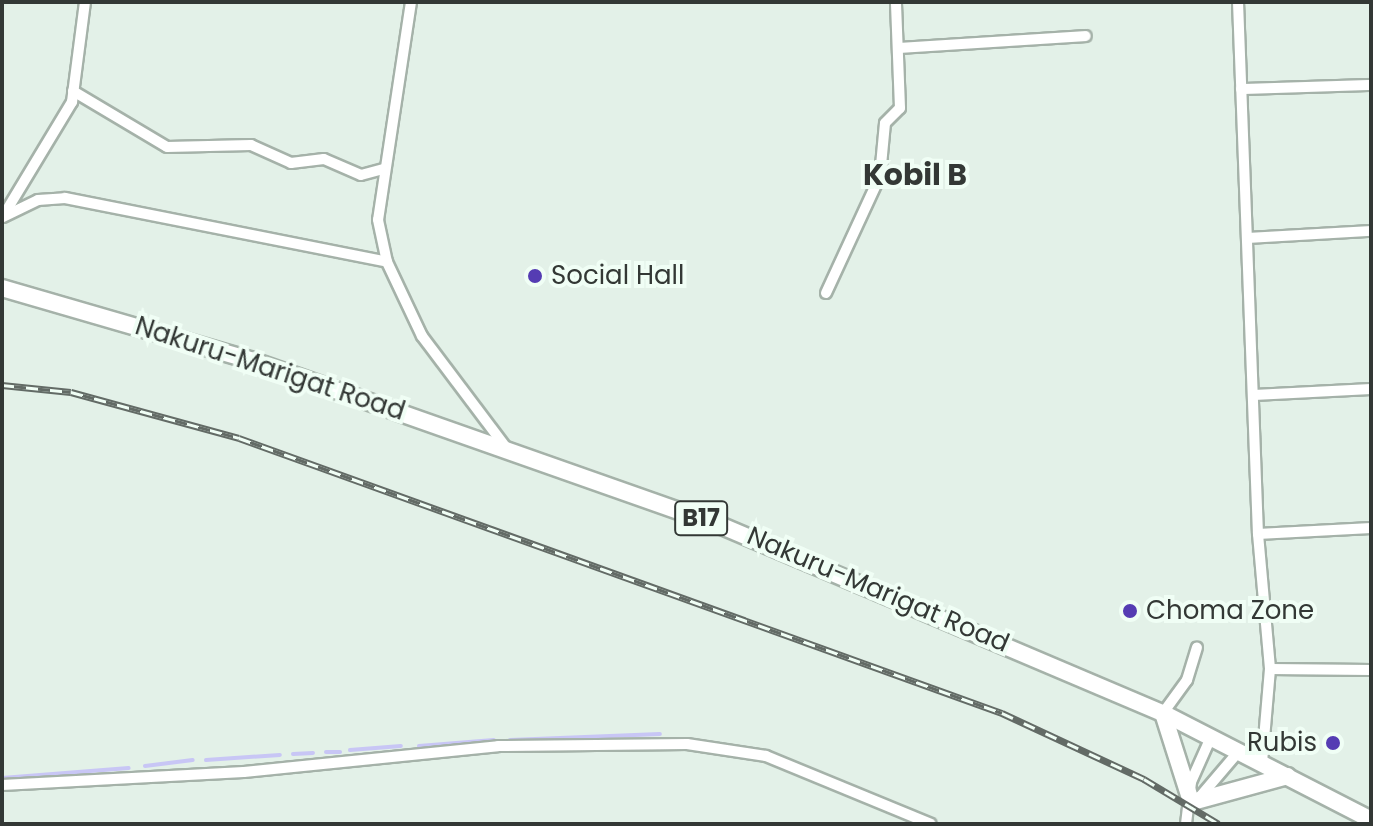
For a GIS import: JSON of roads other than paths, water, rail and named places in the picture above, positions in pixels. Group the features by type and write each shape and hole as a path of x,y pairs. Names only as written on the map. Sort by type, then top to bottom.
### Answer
{"main road":[{"name":"Nakuru-Marigat Road","path":"2,288 239,356 505,446 887,591 1163,713 1371,820"},
{"path":"1163,713 1191,801 1288,776"}],"street":[{"path":"2,218 49,146 73,91 85,2"},
{"path":"411,2 378,220 387,262 422,336 505,446"},
{"path":"826,293 880,176 882,131 902,99 896,2"},
{"path":"1238,2 1258,534 1270,669 1262,763"},
{"path":"900,48 1086,36"},
{"path":"1241,89 1371,85"},
{"path":"73,91 167,147 251,145 291,163 330,161 348,173 384,169"},
{"path":"2,218 38,200 65,198 387,262"},
{"path":"1248,238 1371,231"},
{"path":"1254,395 1371,389"},
{"path":"1258,534 1371,528"},
{"path":"1163,713 1192,671 1197,647"},
{"path":"1270,669 1371,670"},
{"path":"1186,824 1211,737"},
{"path":"2,785 244,772 498,746 687,744 766,756 931,824"},
{"path":"1191,801 1240,750"}],"waterway":[{"path":"510,740 660,734"},
{"path":"419,746 494,740"},
{"path":"350,750 401,746"},
{"path":"326,752 340,752"},
{"path":"293,754 313,753"},
{"path":"206,760 280,755"},
{"path":"145,766 193,760"},
{"path":"2,778 129,768"}],"railway":[{"path":"2,385 71,392 239,438 1002,713 1144,779 1219,824"}],"place":[{"name":"Social Hall","path":"535,276"},
{"name":"Choma Zone","path":"1130,611"},
{"name":"Rubis","path":"1333,743"}],"district":[{"name":"Kobil B","path":"915,175"}]}
